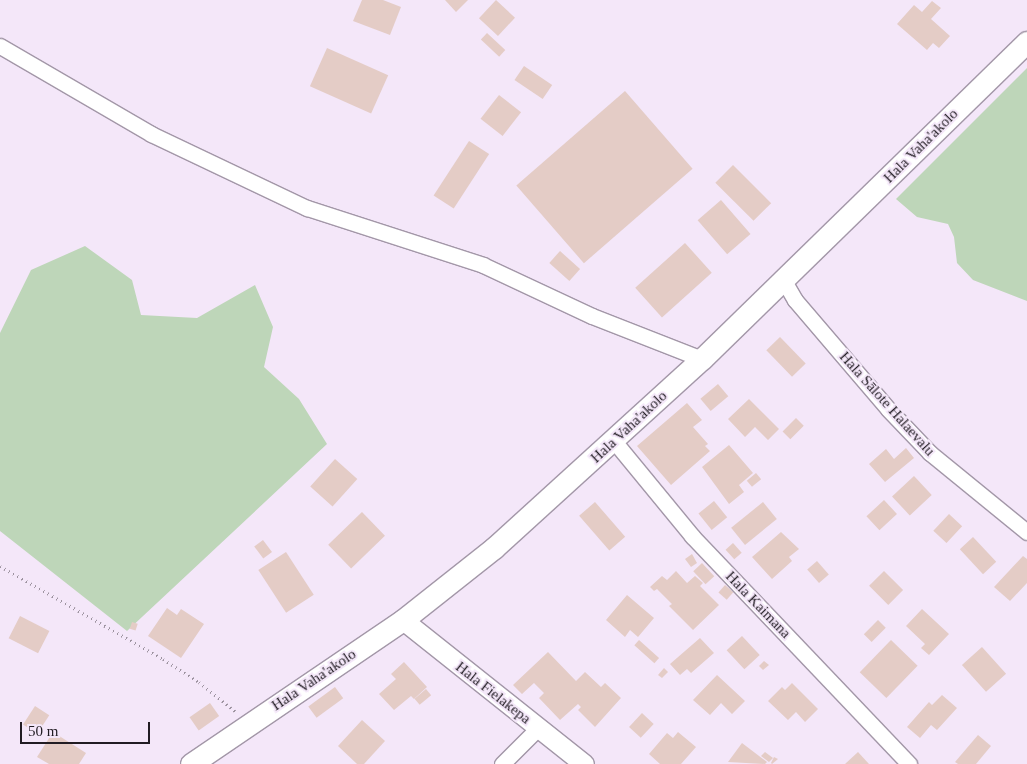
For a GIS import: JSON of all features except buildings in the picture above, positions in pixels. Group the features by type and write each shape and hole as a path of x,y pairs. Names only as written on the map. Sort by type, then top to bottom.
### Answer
{"main road":[{"name":"Hala Vaha'akolo","path":"191,764 403,620 494,548 702,360 1027,42"}],"street":[{"path":"0,46 151,134 307,208 482,265 592,316 702,360"},
{"name":"Hala Sālote Halaevalu","path":"784,281 795,300 918,440 1027,532"},
{"name":"Hala Kaimana","path":"614,441 692,536 909,764"},
{"name":"Hala Fielakepa","path":"403,620 584,764"},
{"path":"502,764 538,728"}],"path":[{"path":"0,566 199,682 250,724"}],"green space":[{"path":"1027,68 1027,301 973,280 957,263 954,237 948,224 917,217 896,199"},
{"path":"85,246 132,280 141,315 197,318 255,285 273,327 264,367 299,399 327,444 127,631 0,531 0,333 31,270"}]}
